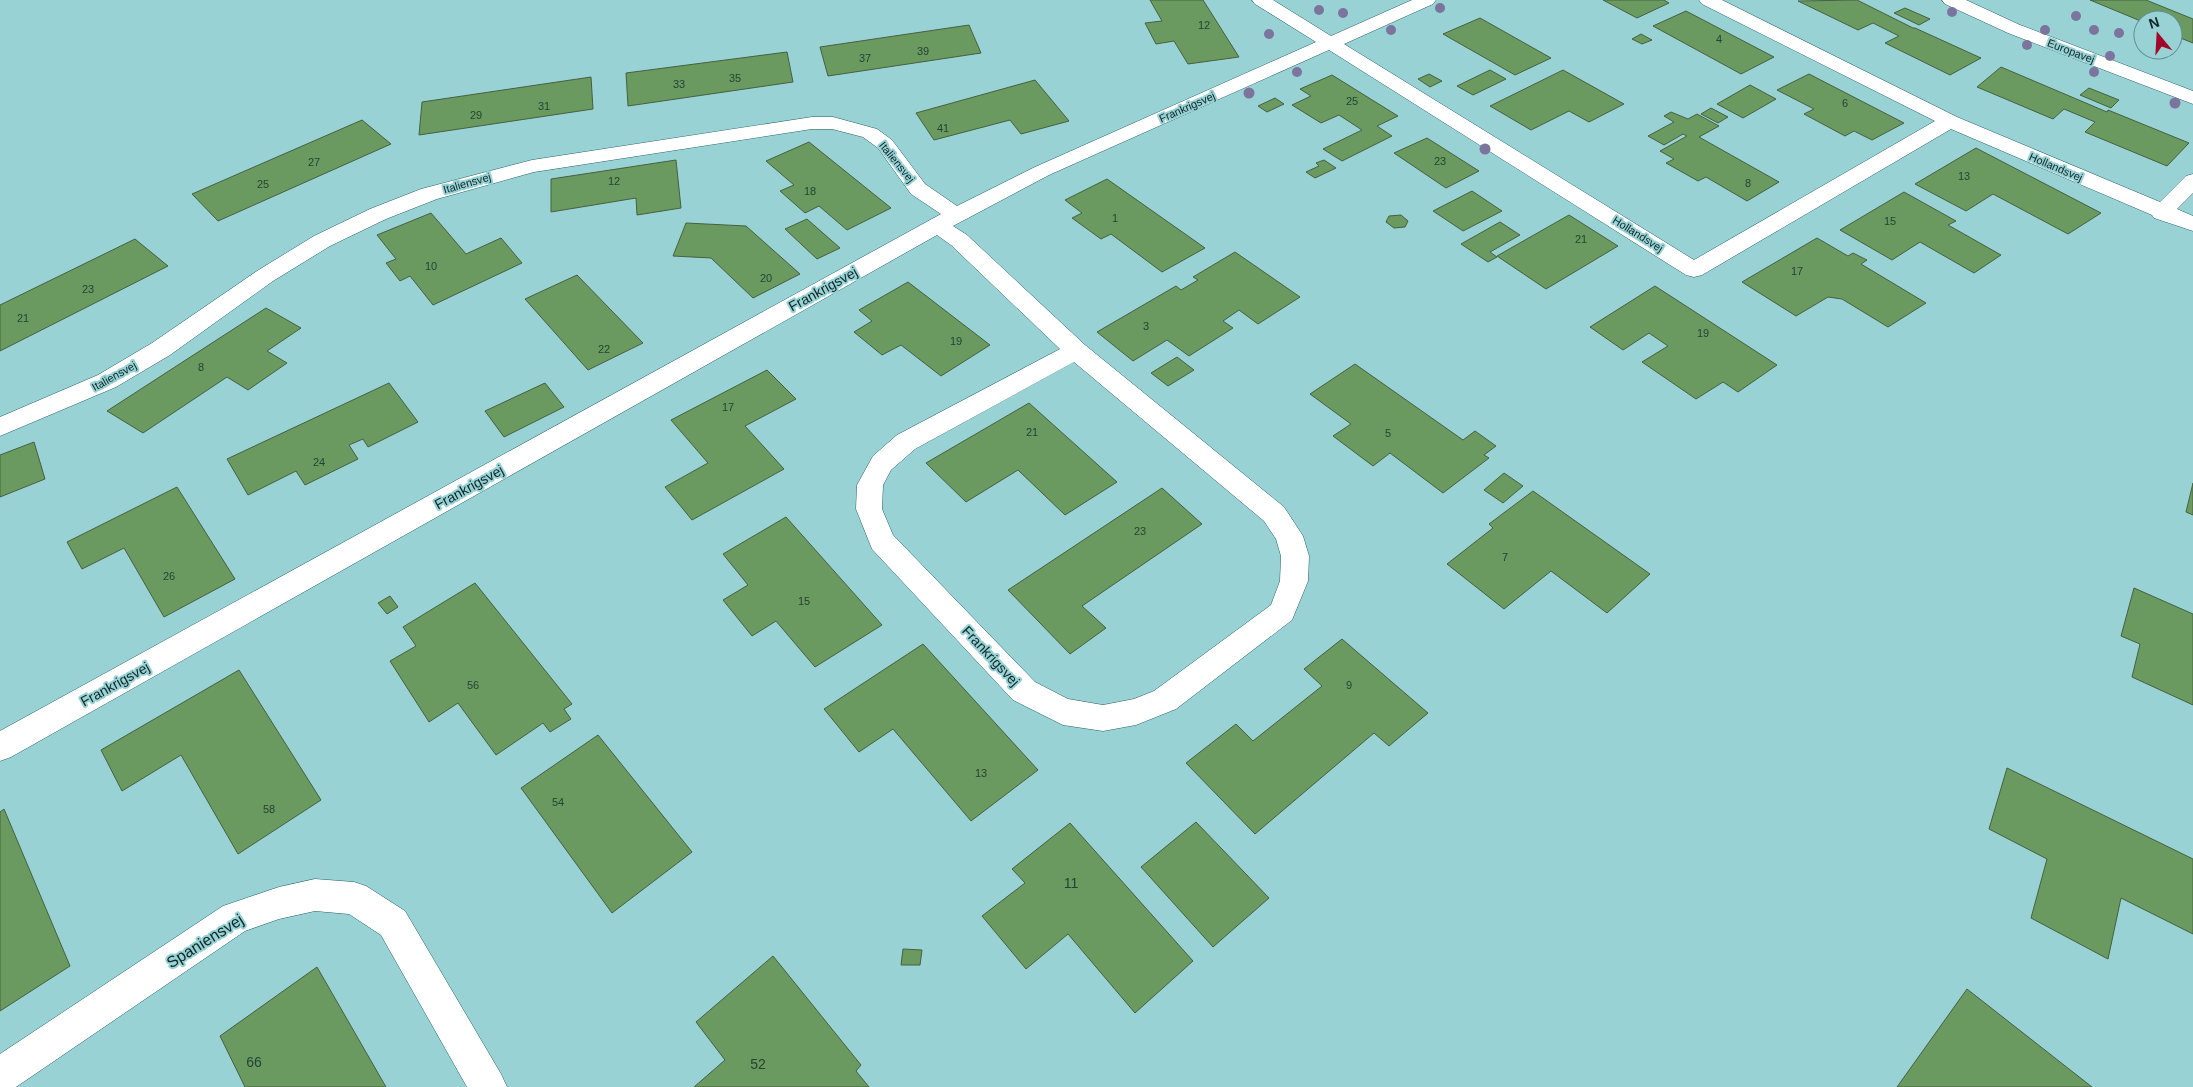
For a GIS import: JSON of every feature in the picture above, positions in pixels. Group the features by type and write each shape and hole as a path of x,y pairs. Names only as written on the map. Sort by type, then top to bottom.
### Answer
{"street":[{"path":"1261,0 1330,43"},
{"name":"Frankrigsvej","path":"0,747 496,473 946,220 1042,171 1427,0"},
{"name":"Hollandsvej","path":"1708,0 1950,121 2162,213 2193,224"},
{"name":"Europavej","path":"1951,0 2014,28 2193,98"},
{"name":"Hollandsvej","path":"1330,43 1694,270 1950,121"},
{"name":"Italiensvej","path":"0,427 107,381 161,349 265,276 330,237 378,214 430,194 478,179 532,166 812,123 833,124 870,133 885,144 918,189 946,220"},
{"path":"2162,213 2193,180"},
{"name":"Frankrigsvej","path":"946,220 959,240 1076,351 1274,514 1288,536 1295,556 1294,581 1282,612 1165,700 1136,712 1103,718 1063,712 1024,691 882,541 869,509 870,485 882,463 906,442 1076,351"},
{"name":"Spaniensvej","path":"0,1076 235,918 279,903 315,895 354,898 393,923 488,1087"}],"building":[{"path":"1150,0 1203,0 1239,57 1188,64 1174,41 1156,44 1145,23 1162,21"},
{"path":"1603,0 1664,0 1669,3 1637,18"},
{"path":"1857,0 1913,28 1981,58 1950,75 1885,43 1899,36 1873,23 1858,30 1798,1"},
{"path":"2090,0 2146,0 2171,10 2133,10 2133,18"},
{"path":"1905,8 1930,19 1919,25 1894,13"},
{"path":"1686,11 1774,57 1741,74 1653,26"},
{"path":"2183,15 2193,19 2193,43 2183,39"},
{"path":"1480,18 1551,58 1515,75 1443,34"},
{"path":"969,25 981,53 828,76 820,47"},
{"path":"1641,34 1652,40 1642,44 1632,39"},
{"path":"787,52 793,82 628,106 626,73"},
{"path":"2001,67 2107,112 2108,110 2189,143 2167,166 2085,132 2095,122 2064,109 2053,119 1977,87"},
{"path":"1490,70 1506,79 1473,95 1457,86"},
{"path":"1563,70 1624,104 1589,122 1569,111 1531,130 1490,106"},
{"path":"1429,74 1442,81 1430,87 1418,79"},
{"path":"1809,74 1904,123 1872,140 1854,131 1845,136 1804,114 1814,109 1777,90"},
{"path":"1332,75 1398,116 1377,126 1392,136 1342,161 1323,149 1362,130 1339,115 1321,123 1292,105 1311,96 1300,89"},
{"path":"591,77 593,109 419,135 422,102"},
{"path":"1035,80 1069,121 1021,134 1010,120 934,140 916,113"},
{"path":"1750,85 1776,99 1743,118 1717,104"},
{"path":"2089,88 2119,100 2111,108 2080,95"},
{"path":"1275,98 1284,104 1267,112 1258,106"},
{"path":"1711,108 1728,117 1718,123 1701,114"},
{"path":"1671,112 1688,119 1697,114 1719,126 1699,137 1779,182 1747,201 1706,177 1698,181 1666,163 1674,159 1660,151 1687,136 1683,134 1664,145 1648,136 1674,122 1664,116"},
{"path":"362,120 391,144 218,221 192,194"},
{"path":"1427,138 1479,171 1446,188 1394,153"},
{"path":"809,142 891,208 847,230 819,206 805,213 780,191 794,185 766,161"},
{"path":"1976,148 2101,213 2068,234 1993,194 1966,211 1915,184"},
{"path":"676,160 681,208 637,215 636,198 551,212 551,179"},
{"path":"1324,160 1336,168 1315,178 1306,172 1319,166 1316,163"},
{"path":"1107,179 1205,248 1162,272 1111,234 1101,239 1072,218 1082,213 1065,200"},
{"path":"1472,191 1502,211 1463,231 1433,211"},
{"path":"1904,192 1956,221 1948,225 2001,255 1974,273 1920,242 1892,260 1840,230"},
{"path":"431,213 466,254 501,238 522,263 433,305 410,276 400,281 386,263 396,259 377,235"},
{"path":"1401,215 1408,221 1405,227 1394,228 1386,222 1389,216"},
{"path":"1569,215 1618,246 1546,289 1497,256"},
{"path":"807,219 840,248 817,259 785,229"},
{"path":"1500,222 1520,235 1490,252 1497,257 1488,262 1461,244"},
{"path":"686,223 746,226 800,274 753,298 711,258 673,256"},
{"path":"1817,238 1848,256 1853,253 1867,260 1861,264 1926,303 1888,327 1842,299 1828,297 1796,316 1742,282"},
{"path":"135,239 168,266 0,351 0,305"},
{"path":"1235,252 1300,297 1258,324 1239,310 1223,321 1233,328 1189,356 1167,340 1133,361 1097,332 1176,286 1181,290 1198,280 1193,277"},
{"path":"577,275 643,343 588,370 525,299"},
{"path":"908,282 990,345 941,376 901,345 882,355 854,332 872,321 859,310"},
{"path":"1655,286 1777,365 1738,392 1723,382 1696,399 1642,362 1668,346 1649,333 1623,350 1590,327"},
{"path":"266,308 301,328 267,351 287,363 248,390 227,377 143,433 107,411"},
{"path":"1177,357 1194,370 1168,386 1151,373"},
{"path":"1355,364 1463,440 1475,431 1496,446 1484,455 1489,458 1443,493 1390,453 1373,466 1333,436 1351,424 1310,394"},
{"path":"767,370 796,399 745,426 784,469 692,520 665,487 708,463 671,420"},
{"path":"389,383 418,422 368,447 363,439 349,445 358,459 305,485 296,471 248,495 227,459"},
{"path":"545,383 564,407 504,437 485,411"},
{"path":"1029,403 1117,482 1065,515 1018,470 966,502 926,463"},
{"path":"34,442 45,479 0,497 0,455"},
{"path":"1504,473 1523,486 1503,503 1484,490"},
{"path":"2193,483 2193,515 2186,512"},
{"path":"177,487 235,579 164,617 124,548 82,569 67,542"},
{"path":"1162,488 1202,524 1082,606 1106,628 1070,654 1008,590"},
{"path":"1533,491 1650,574 1607,613 1551,571 1504,609 1447,564 1493,528 1489,524"},
{"path":"786,517 882,625 815,667 776,621 752,636 723,600 748,585 723,554"},
{"path":"475,583 572,704 564,709 571,719 550,732 543,723 496,755 458,703 429,722 390,661 416,646 403,627"},
{"path":"2134,588 2193,614 2193,705 2132,677 2140,644 2121,636"},
{"path":"390,596 398,607 387,614 378,603"},
{"path":"1342,639 1428,713 1389,746 1374,733 1255,834 1186,763 1236,724 1253,741 1322,686 1304,669"},
{"path":"923,644 1038,770 971,821 893,729 859,752 824,709"},
{"path":"239,670 321,800 238,854 181,755 122,791 101,750"},
{"path":"598,735 692,852 612,913 521,788"},
{"path":"2007,768 2193,859 2193,934 2121,898 2108,959 2031,918 2047,859 1989,829"},
{"path":"4,809 70,966 0,1011 0,812"},
{"path":"1196,822 1269,898 1213,947 1141,867"},
{"path":"1070,823 1193,961 1135,1013 1068,934 1026,969 982,916 1025,883 1012,869"},
{"path":"903,949 922,950 920,965 901,965"},
{"path":"773,956 861,1065 856,1071 869,1087 694,1087 725,1060 696,1022"},
{"path":"317,967 386,1087 245,1087 220,1036"},
{"path":"1967,989 2092,1087 1897,1087"}]}
